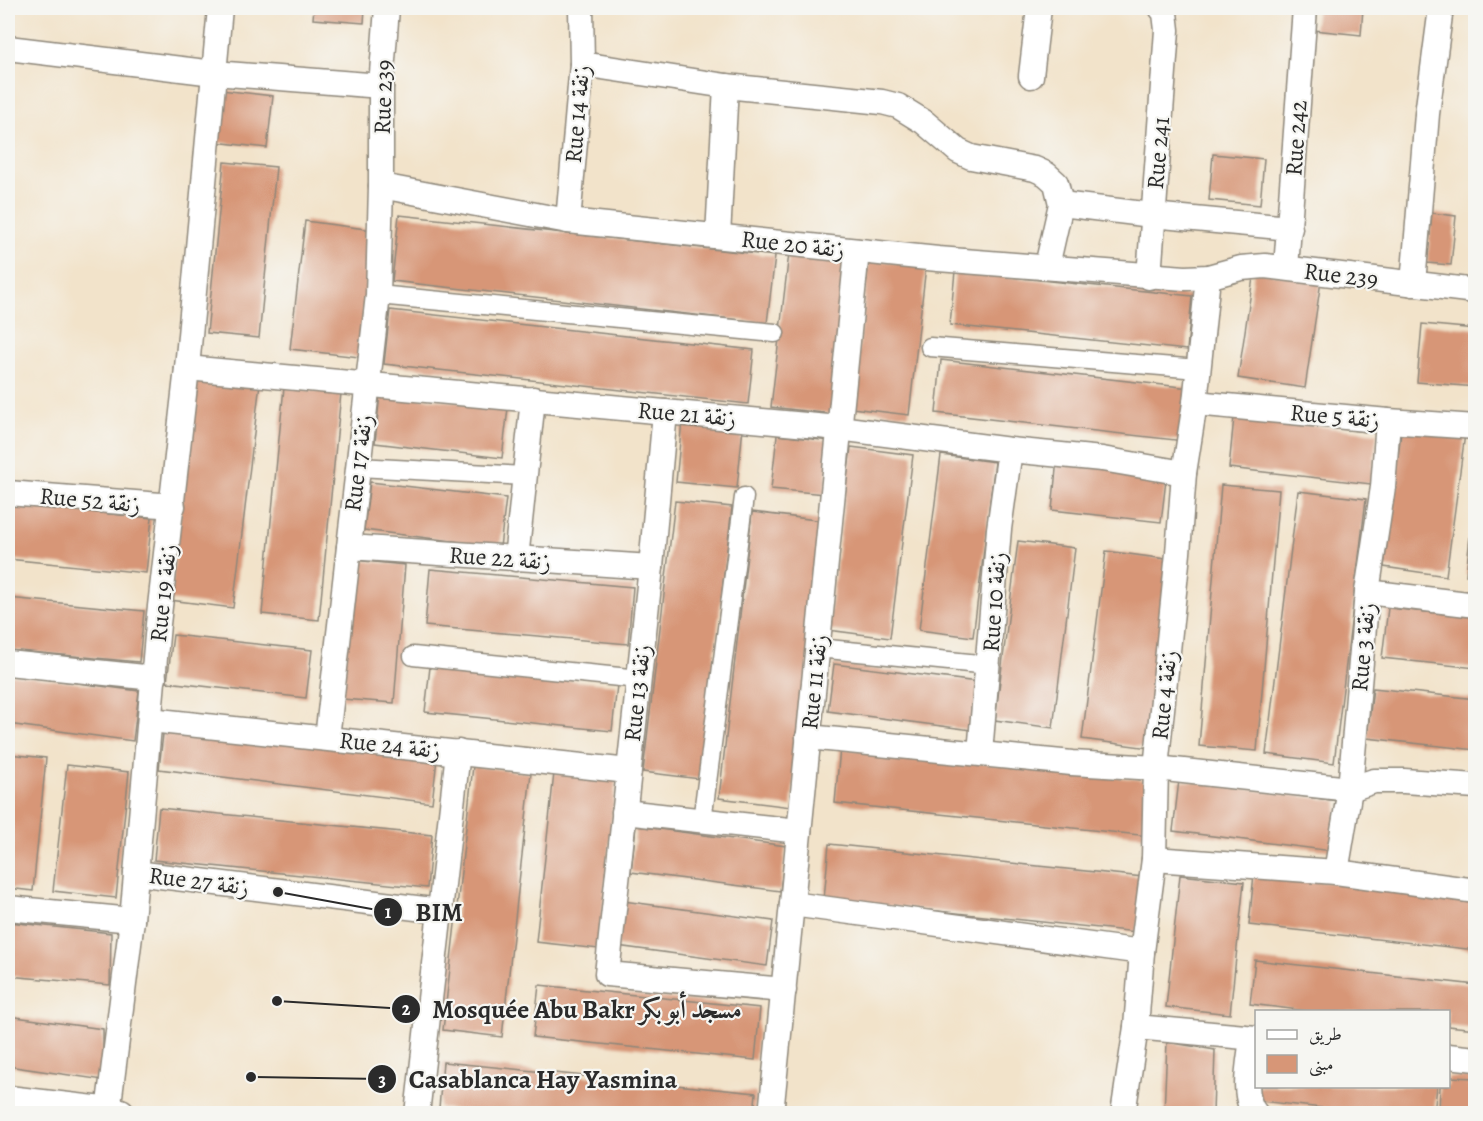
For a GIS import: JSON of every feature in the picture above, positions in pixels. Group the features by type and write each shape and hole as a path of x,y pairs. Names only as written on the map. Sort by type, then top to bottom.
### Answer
{"street":[{"name":"Rue 19 زنقة","path":"114,1113 158,624 187,368 220,8"},
{"name":"Rue 239","path":"381,186 381,86 387,8"},
{"name":"Rue 14 زنقة","path":"568,221 582,64 581,8"},
{"path":"1031,76 1039,8"},
{"name":"Rue 242","path":"1286,268 1305,8"},
{"path":"1413,284 1426,114 1441,8"},
{"name":"Rue 241","path":"1149,277 1164,19"},
{"path":"8,48 214,73 381,86"},
{"path":"582,64 726,86 882,102 898,106 924,122 958,151 971,157 1035,169 1047,174 1056,183 1061,204 1047,266"},
{"path":"718,236 726,86"},
{"name":"Rue 20 زنقة","path":"381,186 568,221 938,259 1047,266 1149,277 1208,277"},
{"name":"Rue 17 زنقة","path":"327,738 378,295 381,186"},
{"path":"1061,204 1290,228"},
{"name":"Rue 11 زنقة","path":"771,1113 857,251"},
{"name":"Rue 239","path":"1208,277 1254,266 1476,291"},
{"name":"Rue 4 زنقة","path":"1123,1113 1136,1027 1142,952 1154,859 1156,768 1184,473 1195,402 1208,277"},
{"path":"378,295 775,333"},
{"path":"930,346 1198,369"},
{"name":"Rue 21 زنقة","path":"187,368 839,428 1010,450 1102,459 1184,473"},
{"path":"516,559 533,399"},
{"name":"Rue 5 زنقة","path":"1195,402 1388,421 1476,427"},
{"name":"Rue 13 زنقة","path":"665,412 651,567 607,974 783,990"},
{"name":"Rue 3 زنقة","path":"1336,872 1350,789 1367,592 1383,487 1388,421"},
{"name":"Rue 10 زنقة","path":"980,753 999,529 1010,450"},
{"path":"358,467 525,476"},
{"name":"Rue 52 زنقة","path":"8,493 173,506"},
{"path":"702,821 744,497"},
{"name":"Rue 22 زنقة","path":"349,548 651,567"},
{"path":"1367,592 1476,605"},
{"path":"818,648 989,665"},
{"path":"413,656 639,679"},
{"path":"8,663 154,678"},
{"name":"Rue 24 زنقة","path":"150,720 629,771"},
{"path":"808,737 1072,763 1156,768 1350,789 1374,781 1476,786"},
{"path":"417,1113 458,752"},
{"path":"624,812 799,831"},
{"path":"1154,859 1336,872 1476,891"},
{"name":"Rue 27 زنقة","path":"136,873 440,911"},
{"path":"792,904 1142,952"},
{"path":"8,908 132,920"},
{"path":"1136,1027 1254,1038 1247,1095 1256,1113"},
{"path":"1450,1056 1476,1059"},
{"path":"8,1101 114,1113"}],"building":[{"path":"314,8 365,8 364,23 313,19"},
{"path":"1317,8 1363,8 1361,35 1314,30"},
{"path":"221,90 273,96 267,148 215,142"},
{"path":"1213,154 1264,159 1260,205 1209,200"},
{"path":"224,162 276,167 259,338 207,333"},
{"path":"1432,213 1456,216 1451,265 1427,263"},
{"path":"399,215 775,256 767,323 392,281"},
{"path":"305,221 373,230 359,357 290,349"},
{"path":"789,253 851,261 833,414 771,407"},
{"path":"869,259 926,266 909,415 852,408"},
{"path":"955,271 1192,296 1187,350 950,325"},
{"path":"1254,271 1321,281 1305,388 1238,378"},
{"path":"390,310 754,350 748,404 384,364"},
{"path":"1422,324 1476,329 1476,387 1417,382"},
{"path":"941,360 1190,388 1184,441 936,413"},
{"path":"196,376 260,383 233,608 170,600"},
{"path":"284,387 341,393 319,620 262,614"},
{"path":"380,393 508,408 502,458 375,443"},
{"path":"1234,417 1377,433 1371,484 1229,468"},
{"path":"682,421 743,427 737,488 676,482"},
{"path":"1402,425 1465,434 1446,576 1384,567"},
{"path":"777,435 830,441 825,494 771,489"},
{"path":"851,447 913,455 890,638 828,630"},
{"path":"941,455 995,462 973,637 919,630"},
{"path":"1057,459 1167,472 1161,522 1052,510"},
{"path":"370,482 506,498 500,547 364,530"},
{"path":"1221,485 1279,490 1257,751 1199,746"},
{"path":"1298,491 1366,499 1334,763 1266,754"},
{"path":"675,501 732,507 700,779 643,772"},
{"path":"8,504 152,518 146,573 8,559"},
{"path":"752,512 824,521 791,807 719,798"},
{"path":"1471,526 1476,526 1476,576 1466,575"},
{"path":"1018,541 1075,548 1053,728 995,720"},
{"path":"1106,551 1173,560 1149,748 1082,739"},
{"path":"353,560 405,565 394,703 342,699"},
{"path":"430,569 633,587 628,644 425,626"},
{"path":"8,598 144,611 139,662 8,650"},
{"path":"1388,608 1476,617 1476,668 1382,658"},
{"path":"173,635 312,650 306,698 167,682"},
{"path":"834,664 985,683 979,731 828,711"},
{"path":"430,667 617,685 612,731 425,712"},
{"path":"8,674 139,691 133,741 8,724"},
{"path":"1373,688 1476,699 1476,750 1367,738"},
{"path":"164,726 437,759 432,803 159,769"},
{"path":"840,748 1154,781 1149,836 835,803"},
{"path":"8,754 46,758 33,891 8,888"},
{"path":"67,765 129,772 116,898 53,891"},
{"path":"473,766 531,773 502,1037 443,1030"},
{"path":"554,773 616,779 599,949 536,942"},
{"path":"1179,780 1338,801 1332,851 1173,831"},
{"path":"159,808 432,835 427,888 154,860"},
{"path":"636,826 786,846 780,891 631,872"},
{"path":"829,844 1143,877 1137,932 824,899"},
{"path":"1254,874 1476,898 1476,950 1249,925"},
{"path":"1180,875 1244,882 1230,1014 1166,1007"},
{"path":"623,901 773,921 767,966 617,946"},
{"path":"8,922 111,933 110,985 8,976"},
{"path":"1255,960 1476,985 1476,1029 1450,1026 1450,1010 1299,1010 1250,1004"},
{"path":"539,985 760,1008 755,1060 533,1037"},
{"path":"8,1016 103,1029 103,1080 8,1066"},
{"path":"1167,1042 1215,1050 1213,1114 1164,1114"},
{"path":"443,1062 756,1093 754,1114 494,1114 439,1108"},
{"path":"1450,1077 1476,1078 1476,1114 1439,1114 1440,1088 1450,1088"},
{"path":"1255,1088 1437,1088 1434,1114 1375,1114 1252,1100"}],"place":[{"name":"BIM","path":"278,892"},
{"name":"Mosquée Abu Bakr مسجد أبو بكر","path":"277,1001"},
{"name":"Casablanca Hay Yasmina","path":"251,1077"}]}
